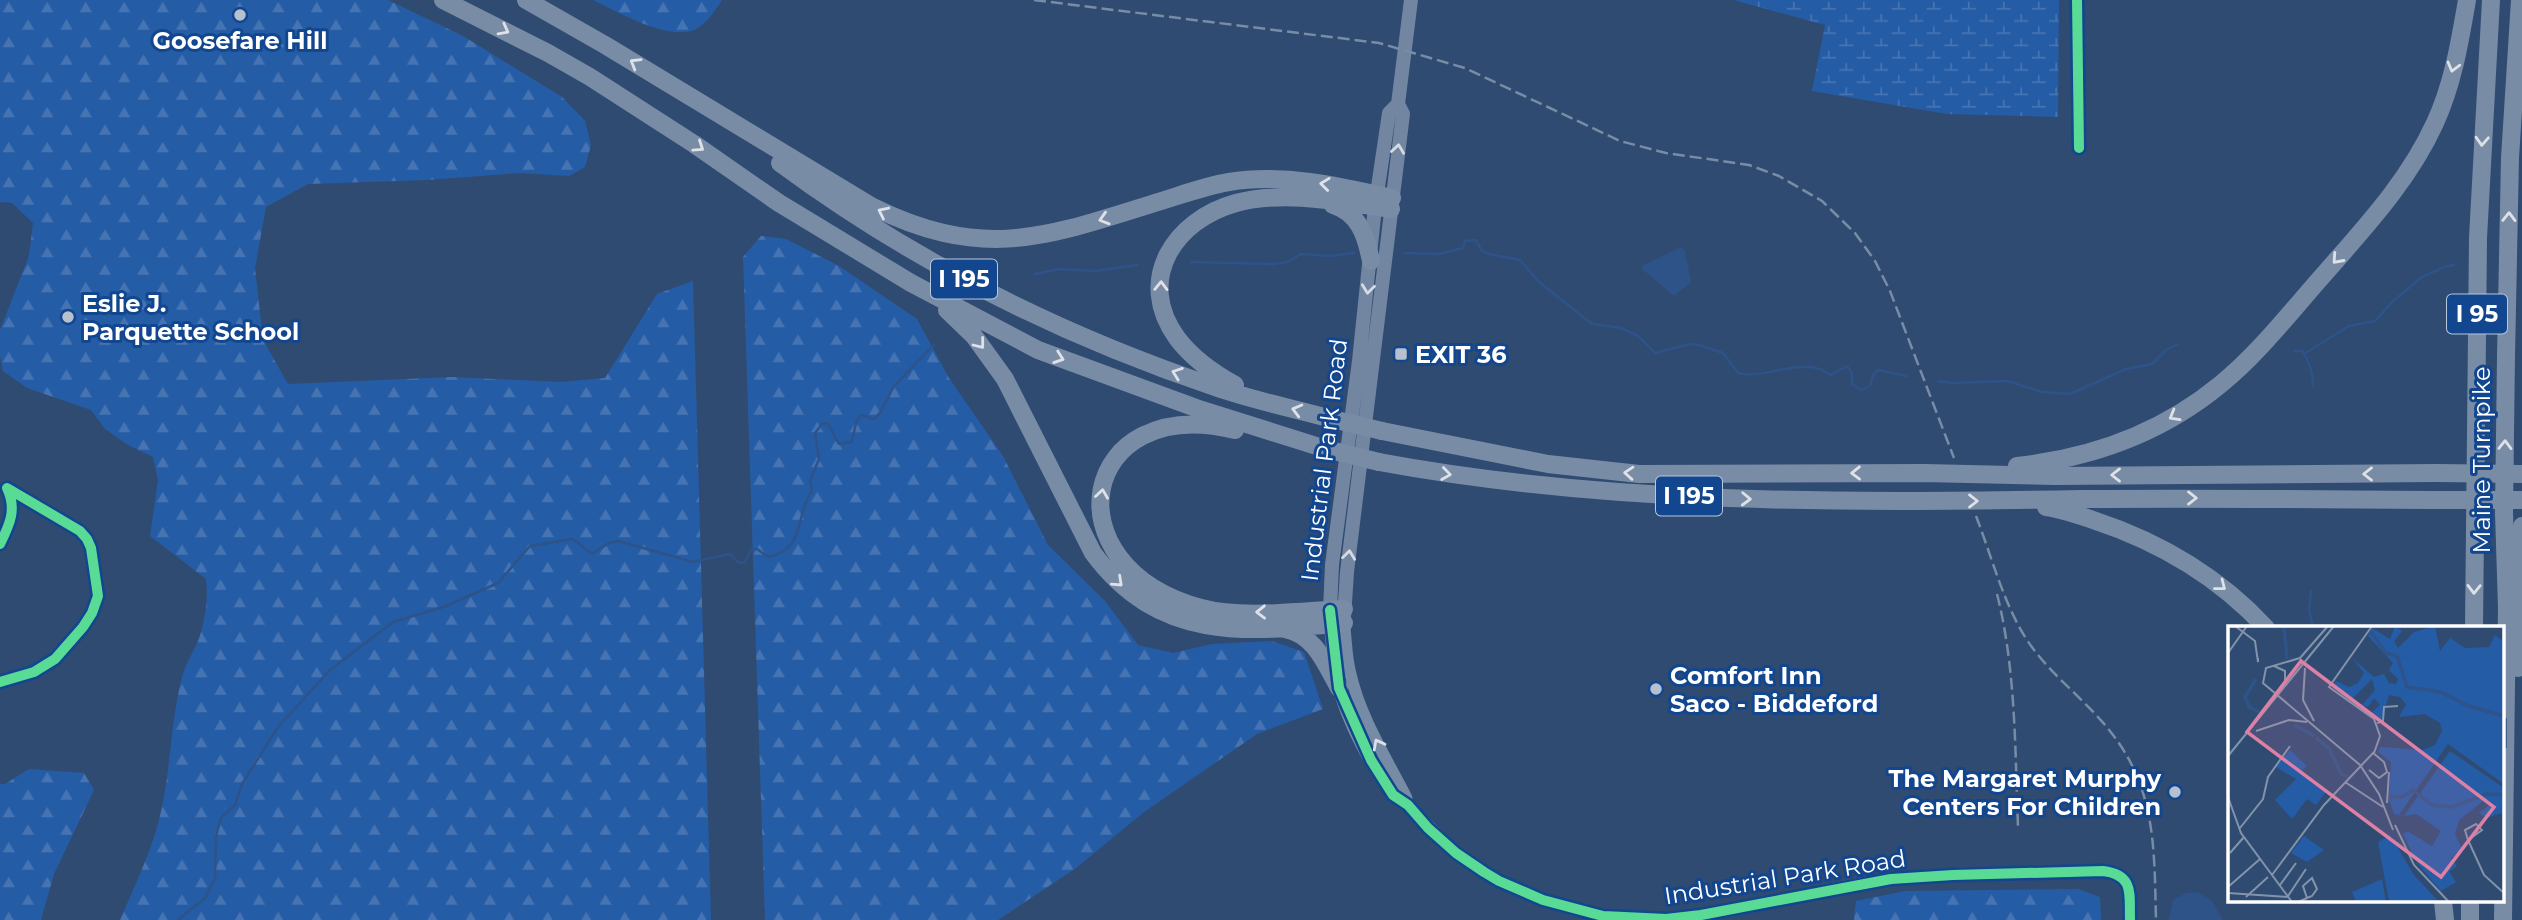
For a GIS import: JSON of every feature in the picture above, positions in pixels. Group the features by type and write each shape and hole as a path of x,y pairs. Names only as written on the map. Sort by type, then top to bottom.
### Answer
{"highway":[{"name":"I 195","path":"443,0 590,77 779,203 911,283 1038,350 1196,408 1326,449 1379,462 1439,473 1569,489 1738,499 2001,501"},
{"name":"I 195","path":"526,0 693,99 797,176 894,239 964,279 1109,346 1217,388 1382,431 1548,464 1639,474 1924,473"},
{"path":"1924,473 2043,463 2104,448 2170,419 2220,384 2248,358 2355,239 2404,177 2425,143 2444,100 2458,51 2467,0"},
{"name":"Maine Turnpike","path":"2474,626 2479,226 2491,0"},
{"name":"Maine Turnpike","path":"2504,842 2506,356 2510,158 2520,0"},
{"path":"693,99 871,206 917,227 966,238 1009,240 1055,234 1203,188 1249,179 1336,185 1384,202"},
{"path":"1266,402 1220,377 1182,345 1165,316 1161,299 1161,274 1175,240 1195,222 1212,212 1236,203 1262,198 1384,202"},
{"path":"1316,200 1342,208 1353,216 1364,234 1371,261"},
{"path":"911,283 957,319 998,368 1015,396 1093,553 1114,578 1142,600 1187,622 1231,630 1271,628 1337,616"},
{"path":"1326,449 1225,428 1169,426 1138,438 1126,447 1112,464 1100,496 1100,513 1106,537 1117,557 1138,578 1172,599 1216,611 1337,616"},
{"path":"1924,473 2055,476 2522,474"},
{"path":"2001,501 2204,498 2522,500"},
{"path":"2001,501 2071,513 2154,544 2193,565 2224,588 2264,626"},
{"path":"2514,920 2522,526"},
{"path":"1271,628 1289,630 1305,637 1318,650 1339,688"},
{"path":"2443,902 2445,920"},
{"path":"2470,902 2470,920"},
{"name":"Maine Turnpike","path":"2503,902 2503,920"}],"main road":[{"name":"Industrial Park Road","path":"1337,616 1332,565 1371,261 1403,114 1398,104 1411,0"},
{"name":"Industrial Park Road","path":"1337,616 1347,572 1384,202"}],"street":[{"path":"2077,0 2079,148"},
{"path":"0,544 13,505 4,485"},
{"path":"0,682 34,672 55,659 83,627 98,596 91,548 84,536 62,519 4,485"},
{"name":"Industrial Park Road","path":"1337,616 1339,688 1371,760 1393,795 1408,805 1428,828 1456,853 1499,881 1542,900 1603,916 1680,918 1863,883 1911,877 2103,871 2117,873 2126,880 2130,920"},
{"name":"Industrial Park Road","path":"1337,616 1349,669 1368,726 1408,805"}],"green space":[{"path":"0,0 388,0 463,36 562,97 585,121 591,145 585,167 569,176 519,173 427,180 308,184 266,207 255,268 263,340 288,384 452,377 560,382 605,378 657,294 693,281 711,920 120,920 159,820 182,677 204,619 206,579 150,536 158,481 153,457 128,445 105,429 91,410 27,388 3,371 0,330 29,256 33,223 12,203 0,202"},
{"path":"593,0 722,0 702,25 692,31 675,32 650,26"},
{"path":"1734,0 2059,0 2058,117 1947,114 1812,91 1825,25"},
{"path":"761,236 786,239 839,266 917,319 949,378 1003,456 1048,545 1105,601 1138,645 1173,653 1212,644 1272,641 1304,652 1323,709 1257,734 1144,812 1076,868 998,920 765,920 743,257"},
{"path":"29,769 84,773 94,790 54,874 41,920 0,920 0,784 5,784"},
{"path":"2078,889 2100,897 2101,920 1854,920 1856,901 1905,891"}],"shaded area":[{"path":"1681,247 1685,251 1691,282 1674,296 1642,269 1642,266"},
{"path":"2197,892 2212,901 2223,920 2169,920 2173,900 2186,893"}],"waterway":[{"path":"1404,253 1439,254 1463,248 1465,241 1476,240 1482,251 1488,254 1520,260 1538,281 1592,324 1621,328 1638,336 1655,353 1690,344 1699,345 1723,353 1738,373 1750,374 1809,367 1831,375 1847,366 1852,373 1852,384 1862,390 1870,386 1873,375 1878,370 1906,376"},
{"path":"1191,262 1273,264 1288,262 1301,254 1330,256 1354,253"},
{"path":"1035,274 1060,269 1095,271 1138,265"},
{"path":"2304,354 2349,326 2375,321 2392,302 2422,277 2454,265"},
{"path":"1938,381 2007,381 2042,392 2070,394 2126,369 2152,364 2166,350 2178,344"},
{"path":"178,920 205,898 215,878 216,836 221,818 235,805 242,784 278,727 330,670 393,622 446,606 498,583 530,546 573,539 592,554 609,543 618,541 693,562 730,554 739,563 745,562 751,549 757,549 768,557 780,553 789,547 794,539 812,491 810,481 819,459 815,433 822,424 827,423 839,444 851,442 858,418 861,415 874,419 894,386 934,345"},
{"path":"2294,351 2302,351 2307,359 2313,386"},
{"path":"2311,591 2309,610 2313,626"}],"railway":[{"path":"1034,0 1379,43 1465,68 1620,141 1666,153 1749,165 1779,176 1822,201 1855,233 1875,261 1890,291 1954,458"},
{"path":"1976,516 2005,595 2027,640 2051,670 2116,739 2141,786 2152,836 2156,920"},
{"path":"1997,594 2011,680 2018,827"}],"cycle path":[{"path":"2077,0 2079,148"},
{"path":"0,544 12,510 7,488 80,531 87,539 91,548 98,596 83,627 55,659 34,672 0,682"},
{"path":"1330,610 1339,688 1371,760 1393,795 1408,805 1428,828 1456,853 1499,881 1543,900 1603,916 1666,919 1701,915 1891,879 2103,871 2113,873 2125,881 2129,894 2130,920"}],"place":[{"name":"Goosefare Hill","path":"240,15"},
{"name":"Eslie J. Parquette School","path":"68,317"},
{"name":"EXIT 36","path":"1401,354"},
{"name":"Comfort Inn Saco - Biddeford","path":"1656,689"},
{"name":"The Margaret Murphy Centers For Children","path":"2175,792"}]}
